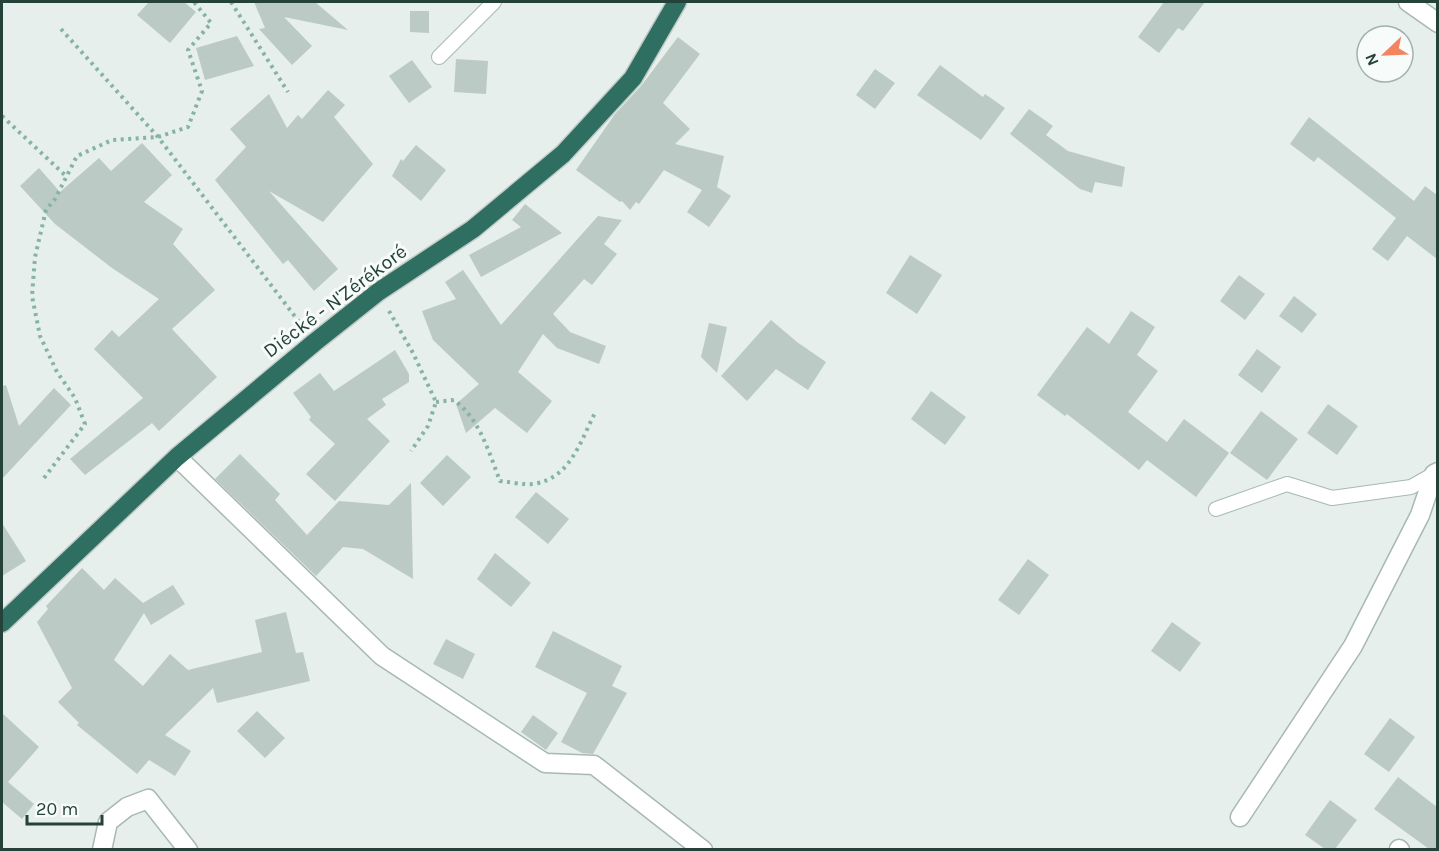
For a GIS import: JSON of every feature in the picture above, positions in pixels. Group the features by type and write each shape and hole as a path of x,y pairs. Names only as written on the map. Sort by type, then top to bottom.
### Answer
{"highway":[{"name":"Diécké - N'Zérékoré","path":"2,623 177,457 378,292 473,230 563,154 633,78 677,2"}],"street":[{"path":"1408,2 1437,23"},
{"path":"177,457 382,656 545,763 594,765 703,849"},
{"path":"1240,817 1353,646 1420,515 1436,473"},
{"path":"102,849 108,822 127,807 148,799 188,849"}],"lane":[{"path":"440,57 494,2"},
{"path":"1216,509 1287,484 1332,498 1411,487 1436,473"}],"path":[{"path":"44,478 85,424 75,398 57,372 40,336 32,296 35,257 46,210 77,156 112,140 158,137 188,127 202,91 188,50 212,23 194,2"},
{"path":"231,2 288,92"},
{"path":"61,29 158,137 315,342"},
{"path":"2,116 67,177"},
{"path":"378,292 413,352 436,402 428,426 411,451"},
{"path":"436,402 454,400 466,409 481,434 500,481 532,484 552,478 570,464 595,413"}],"building":[{"path":"149,2 184,2 196,12 170,43 137,15"},
{"path":"254,2 315,2 348,30 284,17 312,46 292,65 259,29 265,28"},
{"path":"1164,2 1205,2 1183,31 1178,28 1159,53 1138,37"},
{"path":"410,11 429,11 429,33 410,32"},
{"path":"237,36 254,66 205,80 196,48"},
{"path":"678,37 700,54 663,103 690,129 675,144 724,156 717,187 731,196 709,227 687,212 702,190 664,170 639,204 636,202 630,210 622,201 620,202 576,170 615,114 641,86"},
{"path":"456,59 488,61 486,94 454,92"},
{"path":"412,60 432,87 409,103 389,76"},
{"path":"940,65 983,97 985,94 1005,108 981,140 917,95"},
{"path":"875,69 895,83 875,109 856,95"},
{"path":"328,90 345,105 334,117 373,164 323,222 269,191 338,269 314,291 288,260 283,264 215,180 246,147 230,129 269,94 287,128 298,115 302,119"},
{"path":"1029,109 1053,126 1046,135 1068,151 1125,167 1122,187 1095,182 1092,193 1080,189 1010,134"},
{"path":"1309,117 1414,201 1425,186 1437,195 1437,259 1407,236 1388,261 1372,249 1396,218 1318,157 1314,162 1290,144"},
{"path":"142,143 172,175 144,202 183,229 173,244 215,290 172,329 217,377 159,431 152,423 85,475 70,459 143,398 94,349 112,330 119,337 159,299 112,268 55,224 20,186 39,168 60,192 99,158 111,171"},
{"path":"416,145 446,170 421,201 392,176 401,159 403,161"},
{"path":"525,204 562,233 481,277 469,255 521,227 512,220"},
{"path":"598,216 622,220 604,244 617,254 592,285 584,279 553,314 570,332 606,346 599,364 557,348 543,334 518,372 552,401 527,433 495,408 466,433 456,404 479,384 433,340 422,311 456,299 445,282 463,270 501,325"},
{"path":"910,255 942,275 917,314 886,293"},
{"path":"1239,275 1265,294 1245,320 1220,301"},
{"path":"1294,296 1317,314 1302,333 1279,316"},
{"path":"1131,311 1155,327 1137,355 1158,371 1128,412 1167,442 1184,419 1229,453 1196,497 1147,460 1139,470 1067,414 1065,416 1037,395 1087,327 1109,344"},
{"path":"771,320 826,362 808,390 776,369 747,401 721,376"},
{"path":"709,323 727,327 717,373 701,357"},
{"path":"1257,349 1281,367 1262,393 1238,375"},
{"path":"395,350 409,374 409,382 382,399 386,405 367,419 390,441 335,501 306,474 335,444 309,420 311,417 293,393 320,373 334,391"},
{"path":"6,385 19,426 54,388 71,405 2,479 2,386"},
{"path":"931,391 966,417 945,445 911,419"},
{"path":"1328,404 1358,426 1337,455 1307,433"},
{"path":"1261,411 1298,439 1267,480 1230,453"},
{"path":"240,454 280,494 275,500 307,535 339,501 389,505 411,483 413,579 363,549 343,547 316,576 215,479"},
{"path":"447,455 471,477 443,506 420,483"},
{"path":"536,492 569,519 548,544 515,517"},
{"path":"2,523 26,561 2,576"},
{"path":"495,553 531,583 511,607 477,579"},
{"path":"1028,559 1049,575 1019,615 998,600"},
{"path":"82,568 104,590 115,578 143,603 173,585 185,604 151,625 144,613 114,660 143,686 170,654 188,670 262,652 255,620 286,612 296,653 303,652 310,681 217,703 213,688 165,735 191,751 175,776 149,760 137,774 77,725 79,723 58,702 72,688 37,622 48,609 46,606"},
{"path":"1172,622 1201,643 1180,672 1151,651"},
{"path":"553,631 622,666 612,686 627,693 593,754 582,753 561,742 587,693 535,667"},
{"path":"446,639 475,654 463,679 433,664"},
{"path":"257,711 285,738 265,758 237,731"},
{"path":"2,713 39,747 8,782 34,804 22,819 2,802"},
{"path":"533,715 558,733 546,750 521,732"},
{"path":"1390,718 1415,737 1389,772 1364,754"},
{"path":"1398,777 1437,807 1437,849 1429,849 1374,809"},
{"path":"1330,800 1357,820 1335,849 1325,849 1305,835"}]}
